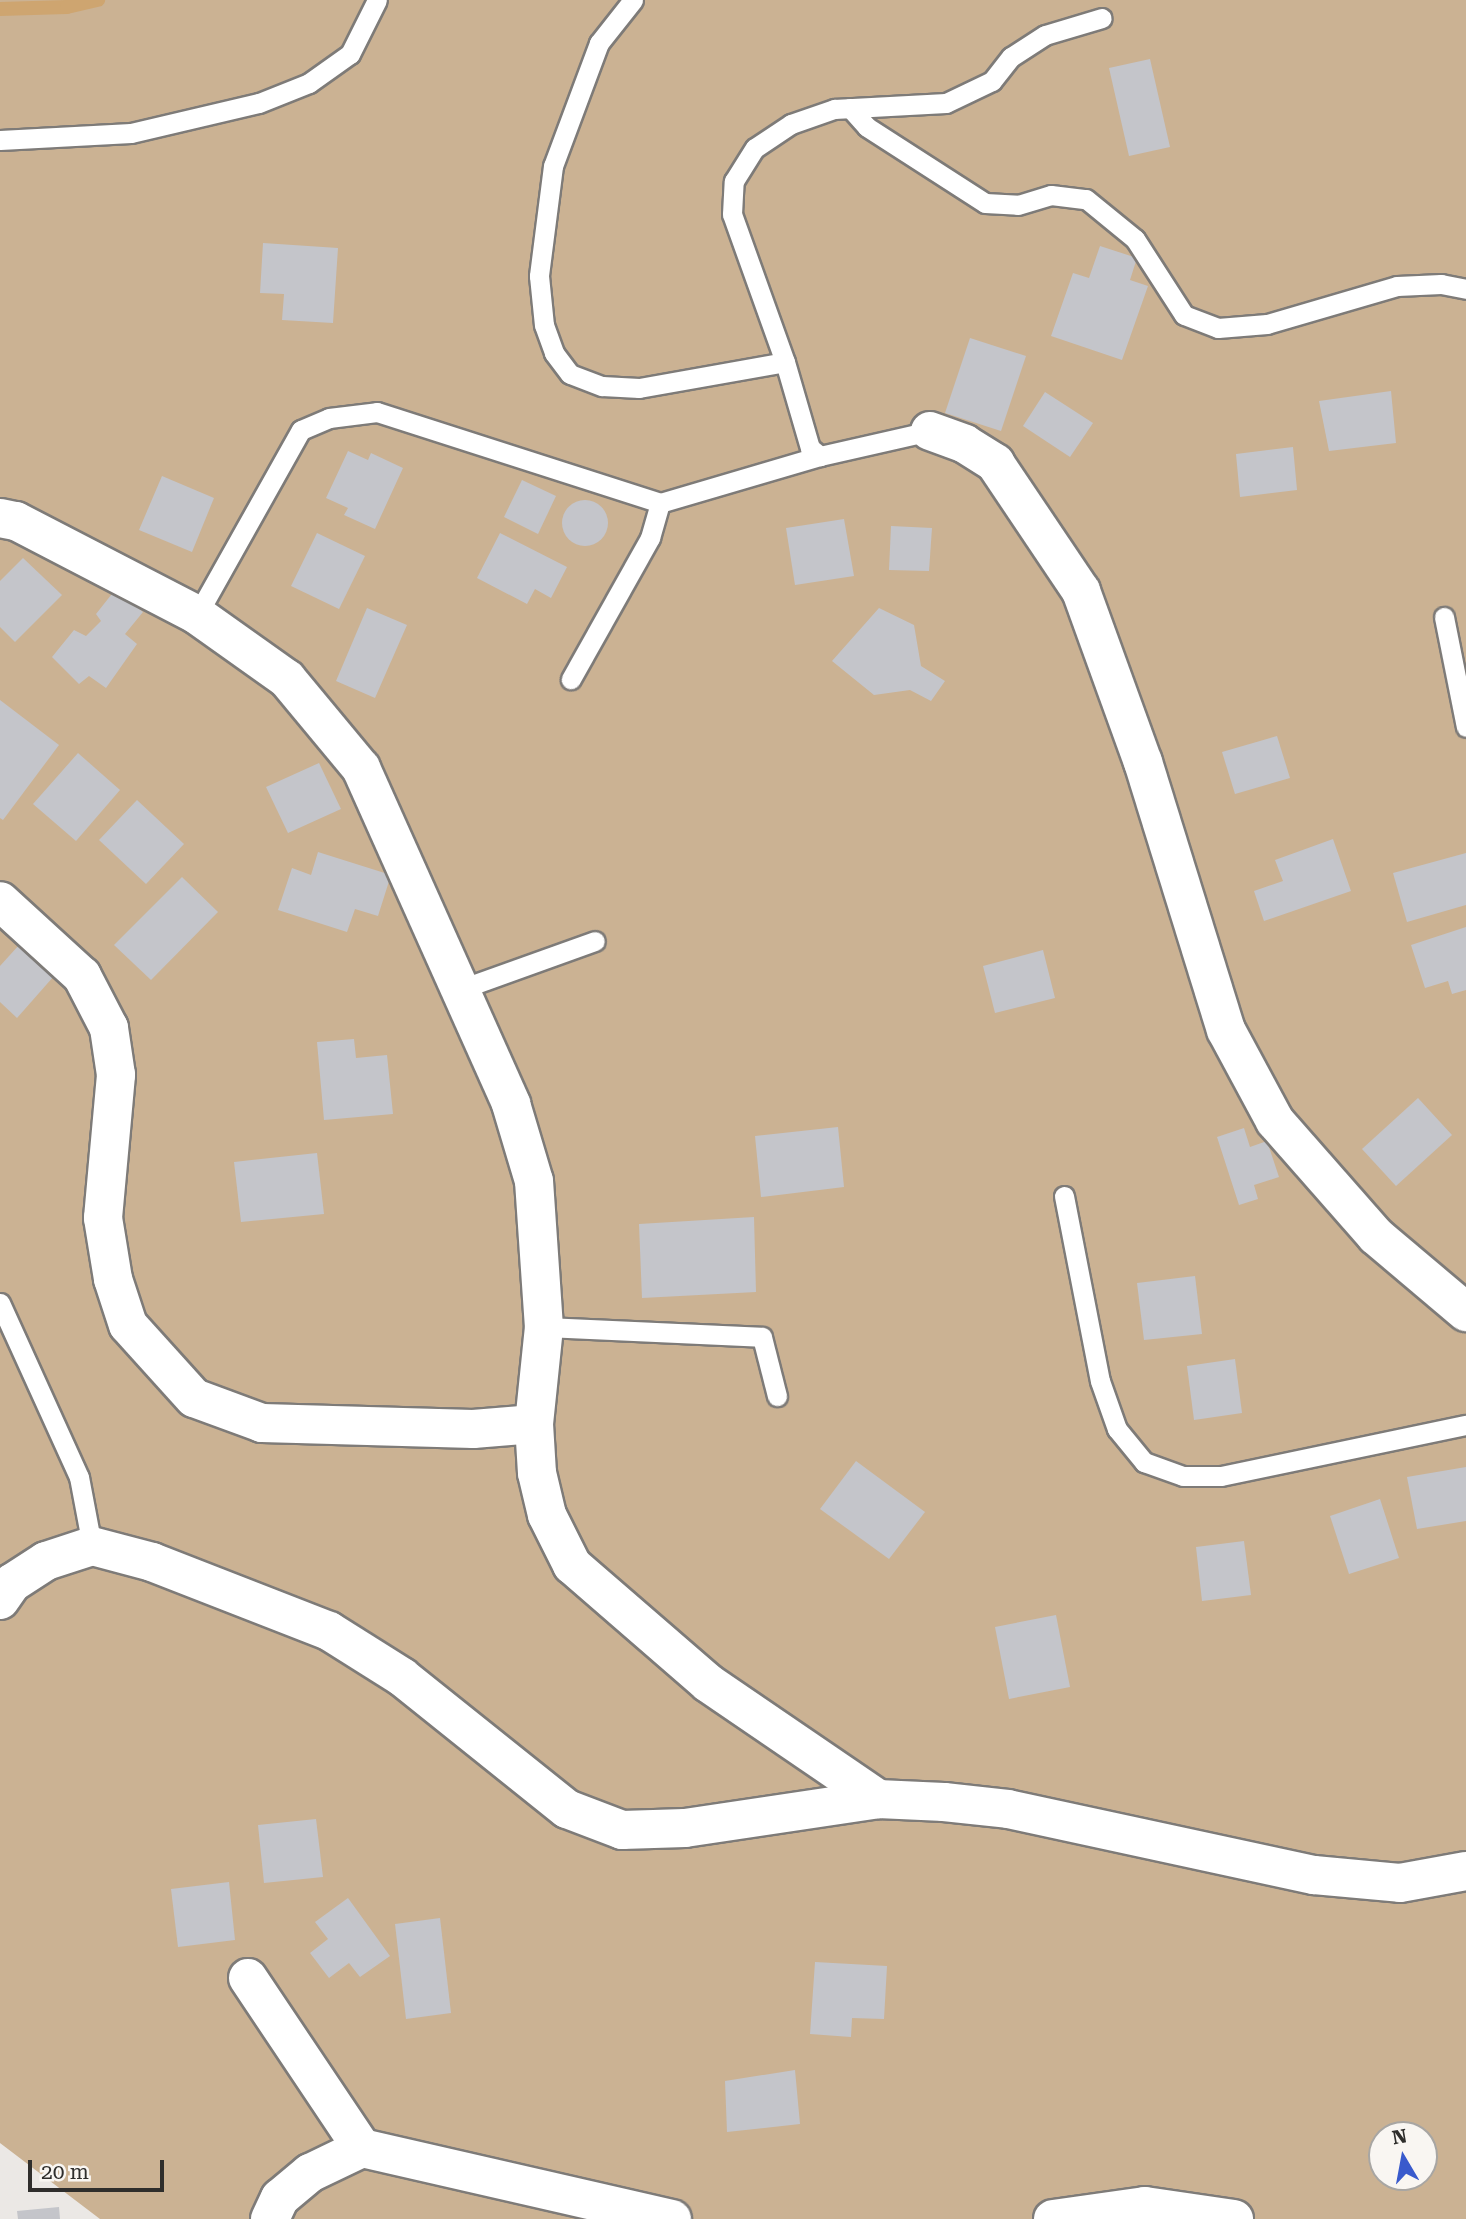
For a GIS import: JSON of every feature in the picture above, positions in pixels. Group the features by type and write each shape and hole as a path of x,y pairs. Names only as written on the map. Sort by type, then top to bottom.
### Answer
{"street":[{"path":"930,432 965,444 995,463 1081,591 1143,762 1226,1030 1275,1121 1376,1236 1466,1312"},
{"path":"0,518 16,520 197,615 287,679 361,768 511,1104 534,1181 544,1327 534,1424 537,1473 547,1515 572,1566 708,1683 877,1800"},
{"path":"0,901 82,976 109,1028 116,1075 103,1218 113,1279 128,1325 194,1398 262,1423 473,1429 534,1424"},
{"path":"0,1600 12,1583 46,1561 92,1546 152,1562 329,1631 402,1677 568,1809 622,1830 685,1828 877,1800 1009,1809 1314,1875 1400,1883 1466,1871"},
{"path":"248,1978 362,2148"},
{"path":"270,2219 280,2198 310,2173 362,2148 672,2219"},
{"path":"1054,2219 1145,2206 1184,2207 1234,2219"}],"lane":[{"path":"0,140 131,133 258,103 309,83 350,54 377,0"},
{"path":"633,0 599,43 553,166 539,276 544,325 554,353 570,374 602,386 639,388 785,362"},
{"path":"820,456 810,448 785,362 732,214 734,181 755,148 791,124 850,108 946,103 992,81 1011,57 1045,35 1102,18"},
{"path":"850,108 900,151 985,203 1018,205 1051,195 1086,199 1135,239 1184,315 1218,328 1267,324 1397,286 1441,284 1466,289"},
{"path":"197,615 301,430 329,418 377,412 660,503 820,456 930,432"},
{"path":"571,679 650,538 660,503"},
{"path":"1444,617 1466,727"},
{"path":"461,989 595,941"},
{"path":"1064,1196 1100,1381 1117,1429 1143,1462 1183,1476 1221,1476 1466,1426"},
{"path":"0,1303 79,1477 92,1546"},
{"path":"544,1327 762,1337 777,1396"}],"shaded area":[{"path":"0,0 1466,0 1466,2219 100,2219 0,2143"}],"building":[{"path":"1150,59 1170,147 1129,156 1109,68"},
{"path":"263,243 338,248 333,323 282,320 284,294 260,293"},
{"path":"1100,246 1137,258 1130,280 1148,286 1122,360 1051,336 1073,273 1089,278"},
{"path":"970,338 1026,356 1001,431 945,413"},
{"path":"1391,391 1396,443 1329,451 1319,401"},
{"path":"1045,392 1093,423 1070,457 1023,426"},
{"path":"1293,447 1297,490 1240,497 1236,454"},
{"path":"348,451 368,460 371,453 403,468 375,529 344,515 348,508 326,498"},
{"path":"162,476 214,498 192,552 139,530"},
{"path":"522,480 556,496 538,534 504,517"},
{"path":"585,500 601,507 608,523 601,539 585,546 569,539 562,523 569,507"},
{"path":"844,519 854,576 795,585 786,528"},
{"path":"891,526 932,528 929,571 889,570"},
{"path":"317,533 365,556 339,609 291,586"},
{"path":"500,533 567,567 551,598 535,589 527,604 477,578"},
{"path":"23,558 62,595 15,642 0,627 0,581"},
{"path":"115,590 143,612 125,634 137,644 106,688 89,676 79,684 52,657 74,630 86,636 101,621 96,614"},
{"path":"367,608 407,625 375,698 336,681"},
{"path":"879,608 914,625 921,666 945,681 931,701 910,690 874,695 832,661"},
{"path":"0,700 59,745 3,820 0,818"},
{"path":"1277,736 1290,778 1235,794 1222,752"},
{"path":"78,753 120,790 76,841 33,804"},
{"path":"319,763 341,809 288,833 266,787"},
{"path":"137,800 184,844 146,884 99,840"},
{"path":"1333,839 1351,891 1264,921 1254,891 1283,881 1275,860"},
{"path":"318,852 391,875 378,916 355,909 347,932 278,910 292,868 311,875"},
{"path":"1466,853 1466,905 1407,922 1393,873"},
{"path":"182,877 218,912 151,980 114,945"},
{"path":"1466,927 1466,990 1452,994 1448,981 1425,988 1411,945"},
{"path":"19,945 54,976 17,1018 0,1002 0,966"},
{"path":"1043,950 1055,998 995,1013 983,966"},
{"path":"354,1039 356,1058 387,1055 393,1114 324,1120 317,1042"},
{"path":"1418,1098 1452,1135 1396,1186 1362,1149"},
{"path":"838,1127 844,1187 761,1197 755,1136"},
{"path":"1244,1128 1250,1147 1267,1141 1279,1177 1254,1185 1258,1199 1239,1205 1217,1137"},
{"path":"317,1153 324,1214 241,1222 234,1162"},
{"path":"754,1217 756,1292 642,1298 639,1224"},
{"path":"1195,1276 1202,1334 1144,1340 1137,1283"},
{"path":"1235,1359 1242,1413 1194,1420 1187,1366"},
{"path":"856,1461 925,1512 889,1559 820,1509"},
{"path":"1466,1467 1466,1521 1417,1529 1407,1477"},
{"path":"1380,1499 1399,1558 1349,1574 1330,1516"},
{"path":"1244,1541 1251,1595 1202,1601 1196,1547"},
{"path":"1056,1615 1070,1687 1009,1699 995,1627"},
{"path":"316,1819 323,1877 264,1883 258,1825"},
{"path":"229,1882 235,1940 178,1947 171,1889"},
{"path":"348,1898 390,1956 360,1977 349,1963 329,1978 310,1953 328,1939 315,1922"},
{"path":"440,1918 451,2013 406,2019 395,1924"},
{"path":"815,1962 887,1966 884,2019 852,2018 851,2037 810,2034"},
{"path":"795,2070 800,2124 727,2132 725,2081"},
{"path":"59,2207 60,2219 18,2219 17,2211"}],"waterway":[{"path":"0,9 67,7 98,0"}]}
